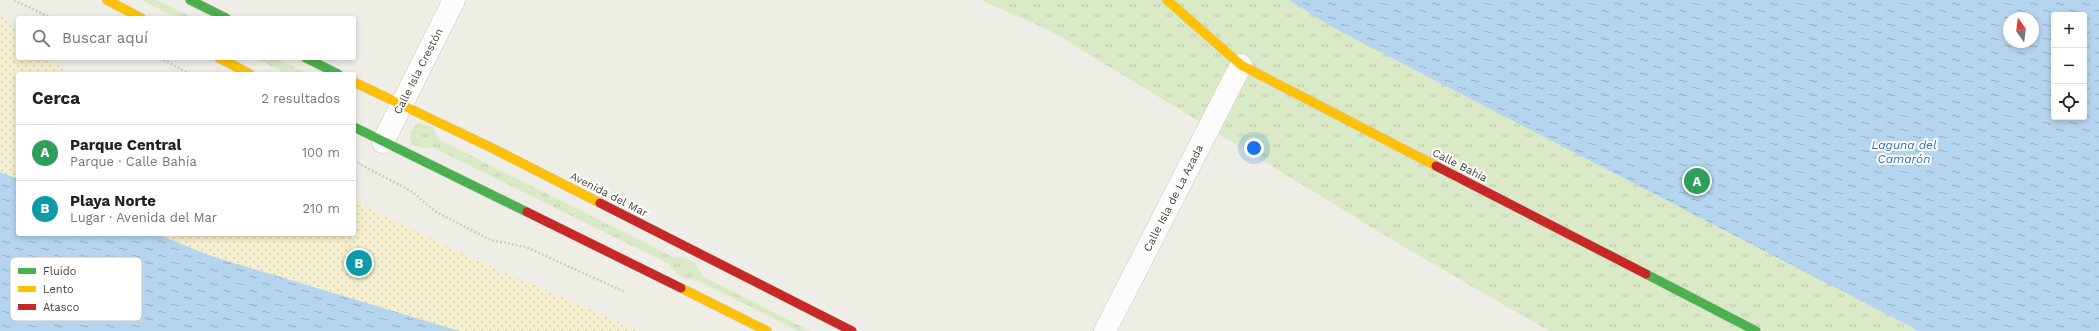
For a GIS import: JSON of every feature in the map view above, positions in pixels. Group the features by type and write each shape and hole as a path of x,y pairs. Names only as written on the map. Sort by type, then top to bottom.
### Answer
{"main road":[{"path":"107,0 137,16"},
{"path":"190,0 222,16"},
{"name":"Calle Bahía","path":"1167,0 1241,65 1756,331"},
{"path":"223,60 246,72"},
{"path":"310,60 334,72"},
{"name":"Avenida del Mar","path":"356,83 494,149 852,331"},
{"path":"356,128 767,331"}],"street":[{"name":"Calle Isla Crestón","path":"383,142 400,105 454,0"},
{"name":"Calle Isla de La Azada","path":"1105,331 1241,65"}],"path":[{"path":"14,0 47,16"},
{"path":"164,60 186,72"},
{"path":"356,162 411,191 436,212 491,240 526,246 631,295"}],"green space":[{"path":"142,0 156,0 189,16 173,16"},
{"path":"981,0 2099,0 2099,331 1549,331 1399,244 1051,31"},
{"path":"260,60 279,60 304,72 283,72"},
{"path":"418,123 433,127 438,139 673,257 692,261 698,267 702,276 810,331 798,331 695,279 683,278 674,271 669,264 432,147 424,148 414,145 411,143 410,131"}],"sand":[{"path":"0,14 16,31 16,60 46,60 71,72 16,72 16,178 0,172"},
{"path":"356,202 467,256 640,331 459,331 214,257 161,236 356,236"}],"water":[{"name":"Laguna del Camarón","path":"1289,0 2099,0 2099,331 1919,331 1332,27"},
{"path":"0,172 16,178 16,236 161,236 214,257 459,331 0,331"}],"traffic: fast":[{"path":"190,0 222,16"},
{"path":"310,60 334,72"},
{"path":"356,128 527,212"},
{"path":"1646,274 1756,331"}],"traffic: slow":[{"path":"107,0 137,16"},
{"path":"1167,0 1241,65 1436,166"},
{"path":"223,60 246,72"},
{"path":"356,83 494,149 600,203"},
{"path":"681,288 767,331"}],"traffic: jam":[{"path":"1436,166 1646,274"},
{"path":"600,203 852,331"},
{"path":"527,212 681,288"}],"place":[{"name":"Parque Central","path":"1697,181"},
{"name":"Playa Norte","path":"359,263"}]}
